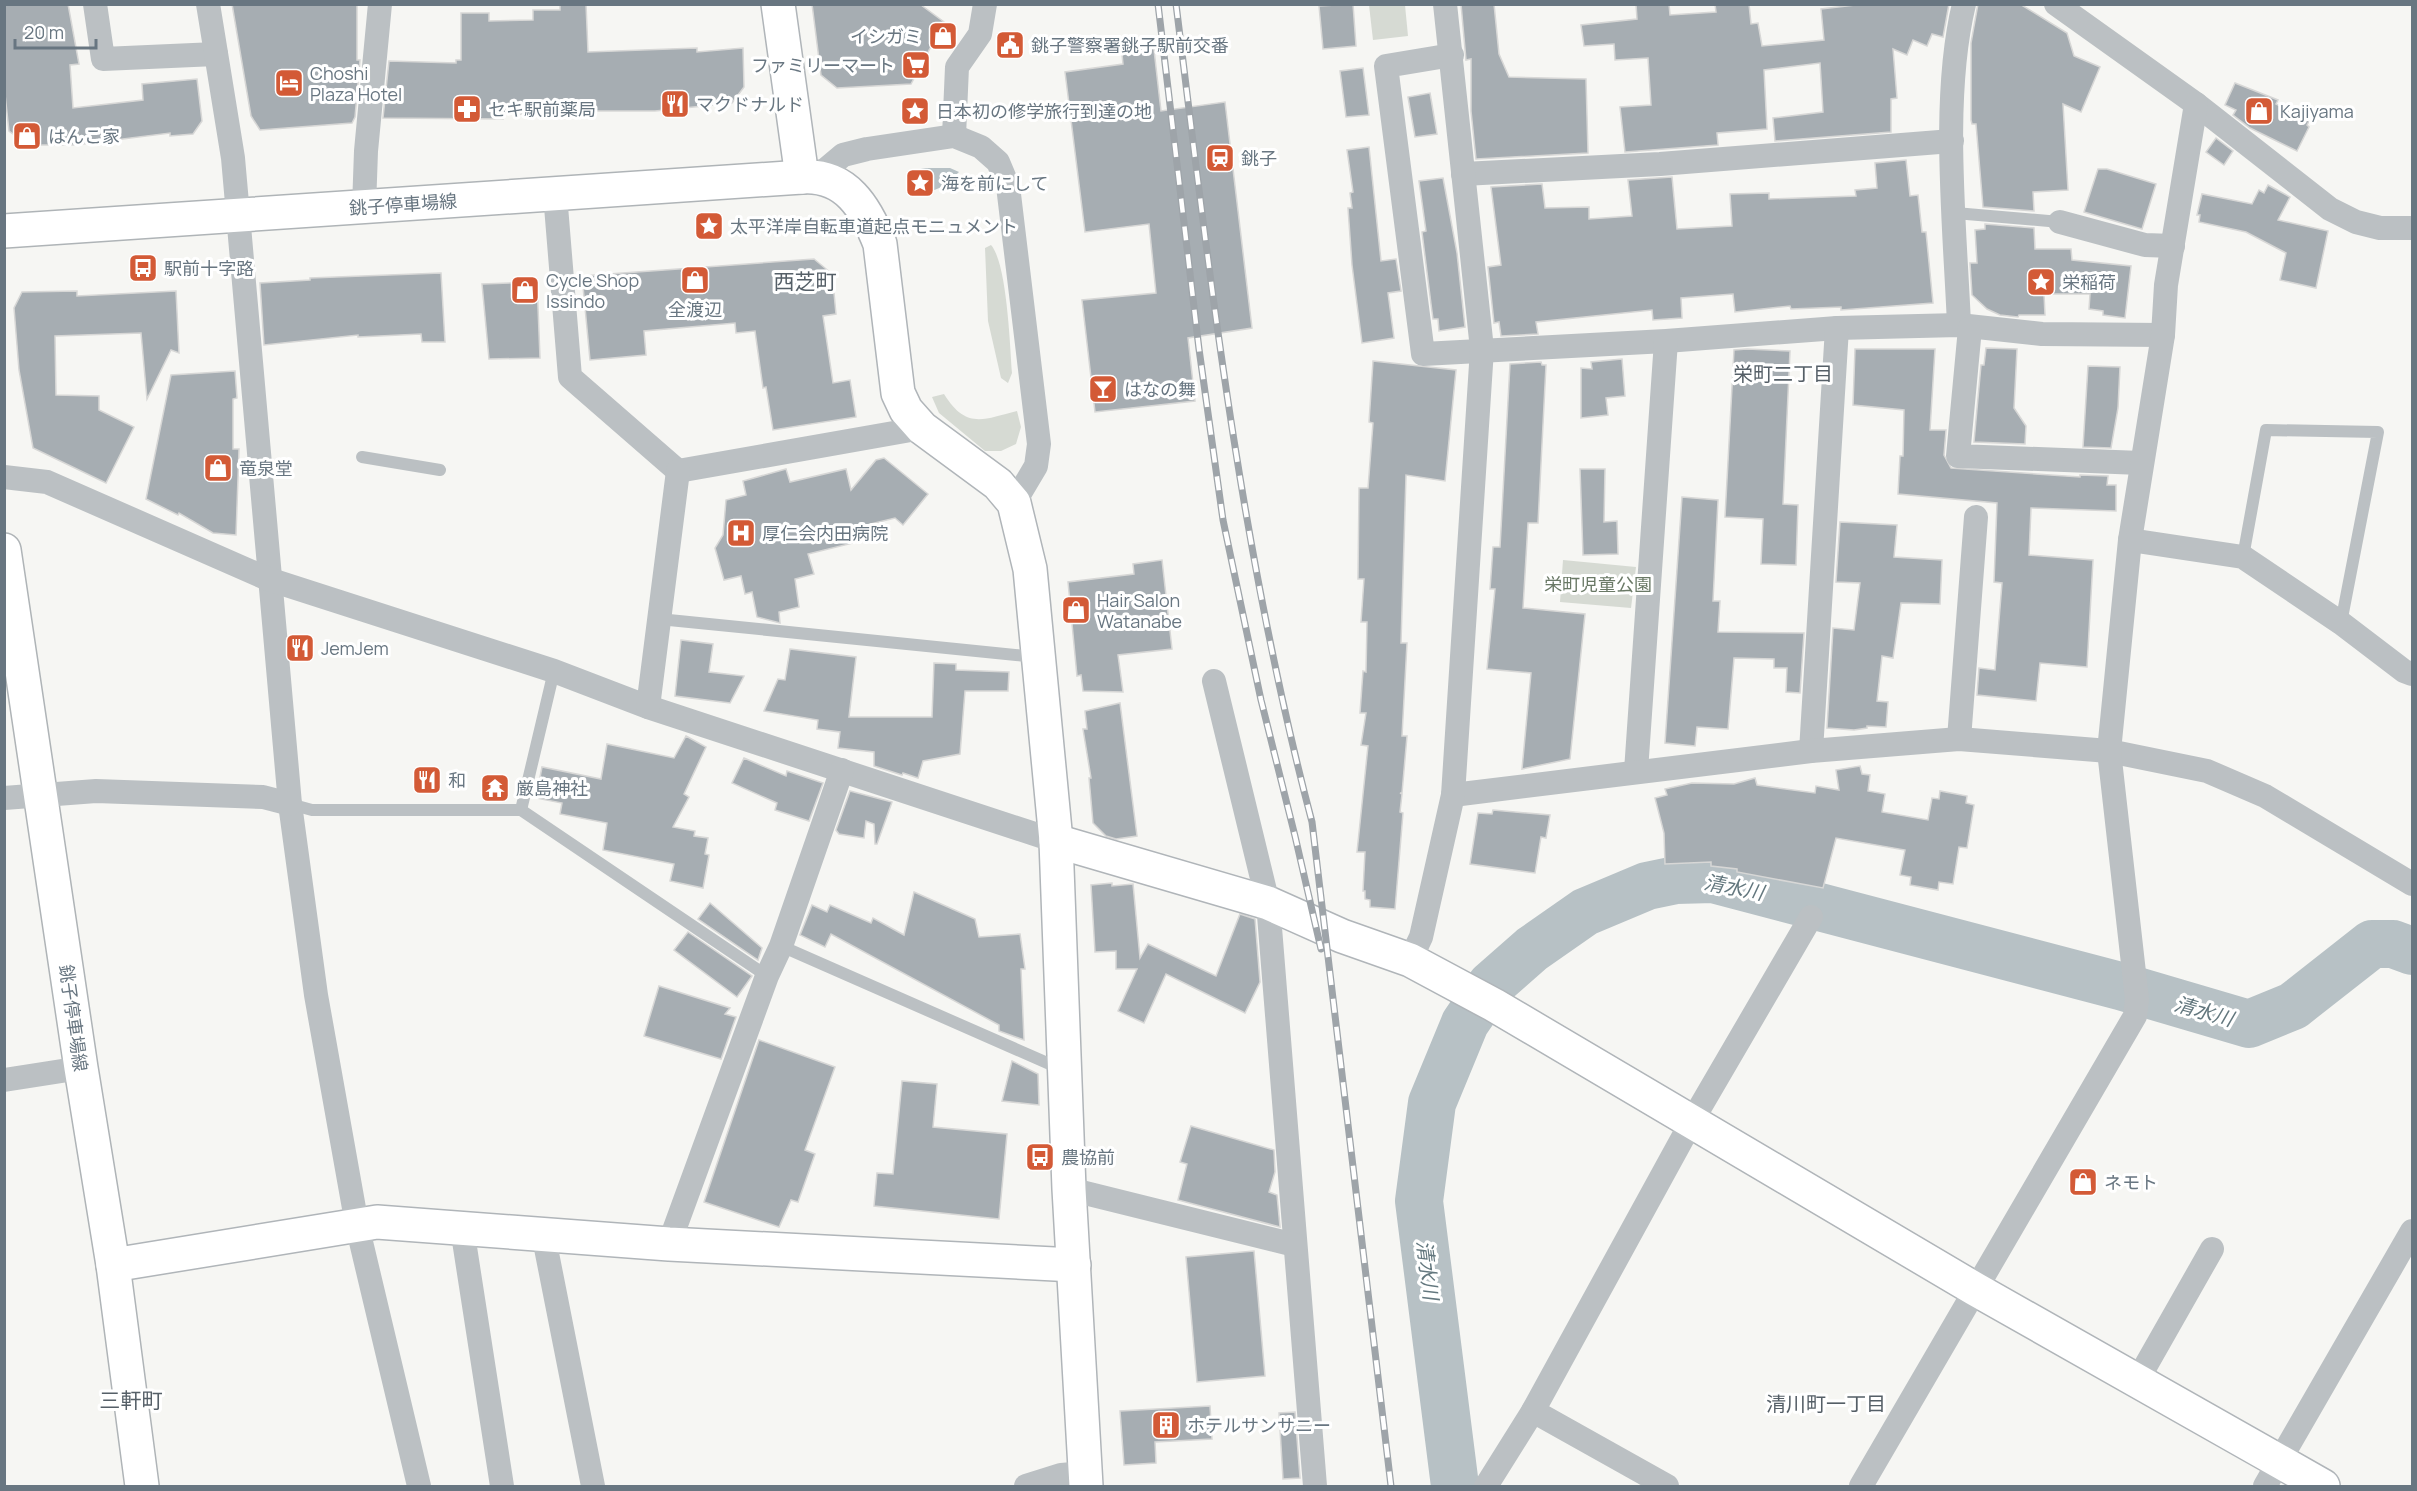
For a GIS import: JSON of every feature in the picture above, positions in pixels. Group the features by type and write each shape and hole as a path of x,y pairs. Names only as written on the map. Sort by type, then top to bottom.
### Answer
{"street":[{"path":"95,4 103,59 216,54"},
{"path":"208,4 233,158 268,579 290,804 316,995 357,1225 419,1486"},
{"path":"364,207 366,151 380,4"},
{"path":"778,4 810,176"},
{"path":"954,136 957,67 980,34 985,4"},
{"path":"1410,960 1421,937 1453,795 1482,349 1446,4"},
{"path":"1965,4 1956,37 1952,141 1955,213 1965,326 1958,456 2141,463"},
{"path":"2056,4 2196,104 2330,209 2356,222 2372,226 2412,228"},
{"path":"1452,55 1386,66 1423,354 1482,349 1666,341 1837,328 1965,326 2042,334 2163,335"},
{"path":"1861,1486 2135,1016 2137,999 2109,751 2130,540 2163,335 2166,285 2196,104"},
{"path":"810,176 843,155 867,149 954,136 981,147 998,162 1008,186 1039,444 1036,466 1014,503"},
{"path":"1463,174 1660,164 1952,141"},
{"path":"810,176 854,195 871,221 880,244 898,393 906,410 922,428 998,484 1014,503 1030,569 1056,841 1069,1189 1085,1480 1061,1475 1026,1486"},
{"name":"銚子停車場線","path":"4,231 810,176"},
{"path":"555,194 570,377 678,471"},
{"path":"2060,222 2145,245 2173,246"},
{"path":"1811,751 1837,328"},
{"path":"1636,771 1666,341"},
{"path":"678,471 922,428"},
{"path":"648,707 678,471"},
{"path":"4,477 47,482 268,579 554,671 648,707 1056,841 1268,903 1342,936 1410,960 1482,998 1975,1289 2137,1381 2272,1474 2323,1486"},
{"path":"1959,739 1976,517"},
{"path":"2130,540 2243,558 2342,623 2404,671 2412,674"},
{"name":"銚子停車場線","path":"4,550 112,1265 142,1486"},
{"path":"1214,681 1268,903 1315,1486"},
{"path":"1453,795 1811,751 1959,739 2109,751 2207,771 2265,796 2412,884"},
{"path":"669,1244 767,976 781,946 842,770"},
{"path":"4,798 42,797 96,791 263,797 290,804"},
{"path":"1486,1486 1533,1411 1692,1121 1811,917"},
{"path":"4,1080 81,1068"},
{"path":"1069,1189 1295,1245"},
{"path":"112,1265 377,1222 669,1244 1074,1265"},
{"path":"462,1228 502,1486"},
{"path":"543,1233 593,1486"},
{"path":"2272,1474 2409,1245"},
{"path":"2137,1381 2212,1249"},
{"path":"1533,1411 1667,1486"}],"lane":[{"path":"1955,213 2060,222"},
{"path":"2243,558 2266,430 2378,432 2342,623"},
{"path":"362,457 441,470"},
{"path":"659,619 1040,658"},
{"path":"521,810 554,671"},
{"path":"290,804 312,810 521,810 767,976"},
{"path":"781,946 1065,1070"}],"green space":[{"path":"1369,5 1405,5 1408,36 1373,40"},
{"path":"991,245 1001,269 1007,305 1012,373 1008,383 1001,378 988,321 985,248"},
{"path":"944,394 960,413 976,419 1017,411 1021,427 1016,444 1001,451 985,451 939,413 932,397"},
{"name":"栄町児童公園","path":"1563,560 1636,567 1631,608 1560,602"}],"shaded area":[{"path":"950,168 959,172 944,186 920,196 913,187 912,177 915,170"}],"building":[{"path":"4,4 68,4 79,64 70,65 73,108 143,100 142,84 197,79 202,121 193,134 170,136 170,133 75,145 28,145 9,131 4,85"},
{"path":"232,4 357,4 357,60 360,60 355,117 352,123 260,130 251,116"},
{"path":"560,4 586,4 588,52 697,48 697,52 743,48 744,87 732,103 655,111 524,111 524,114 503,114 503,119 383,118 389,61 456,63 456,60 461,60 461,13 489,13 489,21 533,20 533,10 560,10"},
{"path":"812,4 921,5 944,22 911,84 837,88 821,75"},
{"path":"1353,4 1356,46 1323,49 1319,6"},
{"path":"1461,4 1494,4 1499,54 1509,77 1586,79 1588,153 1476,159 1471,111 1471,59 1466,60"},
{"path":"1636,4 1669,4 1670,15 1716,12 1715,4 1749,4 1751,24 1758,23 1762,46 1824,40 1821,9 1864,4 1949,4 1943,37 1932,34 1927,46 1913,40 1907,55 1893,49 1897,98 1891,99 1891,132 1775,141 1773,118 1823,112 1820,63 1764,70 1767,129 1717,133 1718,145 1625,152 1620,107 1651,105 1648,58 1615,60 1614,44 1584,46 1581,25 1637,19"},
{"path":"1978,4 2020,4 2067,33 2074,56 2100,67 2081,112 2063,104 2068,190 2033,192 2034,211 1983,207 1976,124 1972,124 1971,120 1971,43"},
{"path":"1153,41 1161,111 1225,102 1252,328 1188,338 1195,401 1095,412 1082,300 1156,293 1149,224 1085,232 1065,72 1123,64 1121,45"},
{"path":"1363,68 1369,115 1346,117 1340,71"},
{"path":"2235,83 2278,100 2276,104 2309,121 2307,125 2309,127 2297,151 2250,128 2233,115 2236,110 2225,105"},
{"path":"1430,93 1437,134 1415,137 1408,97"},
{"path":"2216,138 2233,151 2224,165 2206,152"},
{"path":"1369,147 1381,261 1396,259 1401,291 1388,293 1394,338 1362,343 1352,265 1348,208 1352,208 1350,193 1353,192 1347,150"},
{"path":"1906,160 1910,196 1918,195 1922,232 1926,232 1933,303 1841,310 1841,307 1791,309 1790,306 1735,312 1733,294 1681,298 1682,318 1653,320 1652,310 1536,322 1538,334 1501,336 1499,322 1494,323 1488,267 1501,265 1491,187 1542,184 1545,208 1589,207 1589,219 1632,216 1628,180 1672,177 1677,229 1732,226 1730,194 1769,193 1769,199 1856,196 1855,190 1877,188 1875,163"},
{"path":"2098,169 2107,169 2156,184 2142,229 2084,212"},
{"path":"1443,178 1457,253 1465,327 1439,331 1438,319 1433,319 1431,304 1422,232 1426,231 1419,181"},
{"path":"2268,185 2290,197 2278,220 2328,231 2316,288 2280,280 2286,253 2246,232 2199,222 2200,215 2197,215 2202,194 2252,204 2259,190 2264,193"},
{"path":"1985,224 2034,228 2035,249 2071,249 2072,260 2131,266 2125,318 2103,315 2103,311 2089,309 2090,294 2044,294 2045,315 2019,315 2018,317 2000,315 1987,309 1972,295 1970,263 1977,263 1975,230 1985,229"},
{"path":"814,259 831,273 831,293 834,293 836,314 823,316 833,383 850,380 856,417 773,430 766,387 763,388 755,331 736,333 735,323 644,331 646,355 590,360 582,276"},
{"path":"441,273 445,342 422,342 421,334 358,337 358,335 264,345 260,283 310,280 310,278"},
{"path":"537,282 540,358 489,359 482,284"},
{"path":"77,291 77,296 176,291 179,353 171,350 147,399 141,333 55,336 56,395 99,396 99,410 134,427 106,483 33,448 19,370 14,308 22,292"},
{"path":"1986,348 2017,349 2014,408 2026,426 2025,444 1974,442 1981,365 1984,365"},
{"path":"1855,349 1935,349 1930,430 1946,430 1944,455 1951,468 2080,477 2080,475 2108,476 2107,485 2116,485 2116,511 2031,508 2029,555 2093,560 2087,667 2040,663 2036,701 1977,695 1979,668 1995,670 2002,583 1994,582 1997,503 1898,494 1900,456 1903,456 1904,410 1853,405"},
{"path":"1734,350 1790,351 1783,504 1798,505 1796,565 1761,564 1763,519 1725,517"},
{"path":"1622,359 1625,396 1606,398 1608,415 1581,418 1581,368 1592,369 1591,362"},
{"path":"1373,361 1456,370 1445,481 1406,475 1401,643 1407,643 1402,736 1407,736 1402,793 1400,793 1402,794 1400,812 1403,813 1395,909 1370,907 1370,900 1365,899 1365,891 1363,891 1365,852 1357,852 1368,746 1361,745 1366,713 1360,713 1363,671 1366,672 1367,622 1361,622 1364,579 1358,579 1359,488 1368,488 1373,423 1369,422"},
{"path":"1541,362 1542,365 1546,365 1538,523 1528,523 1523,608 1585,614 1570,759 1522,769 1531,673 1487,669 1495,589 1490,589 1493,547 1500,547 1510,364"},
{"path":"2088,366 2120,367 2118,408 2111,448 2083,447"},
{"path":"235,371 237,398 233,399 233,449 239,449 236,535 213,533 179,513 178,515 146,499 171,375"},
{"path":"884,458 928,494 903,525 895,518 858,527 861,541 808,554 814,574 795,579 799,607 779,612 780,623 757,617 752,592 745,594 741,576 724,580 715,548 723,535 726,500 746,495 743,481 786,469 790,482 846,469 851,490 876,460"},
{"path":"1580,469 1605,469 1604,522 1617,521 1618,554 1583,555"},
{"path":"1682,497 1718,500 1713,601 1720,601 1718,632 1804,633 1800,693 1786,692 1787,668 1774,668 1774,659 1734,658 1728,729 1697,727 1695,746 1665,743"},
{"path":"1840,522 1897,525 1894,557 1942,560 1940,604 1901,603 1893,658 1882,656 1877,701 1888,702 1886,727 1867,726 1867,728 1854,730 1827,728 1833,628 1854,630 1860,583 1836,582"},
{"path":"1162,560 1172,649 1118,655 1123,692 1083,691 1081,675 1077,676 1068,582 1134,574 1133,564"},
{"path":"681,640 713,644 709,672 744,676 730,703 675,696"},
{"path":"790,649 856,657 849,717 932,717 934,663 956,664 956,670 1009,672 1008,691 965,691 960,754 923,761 918,778 903,773 902,775 874,766 874,752 838,748 840,732 817,729 818,720 764,711 778,679 785,680"},
{"path":"1120,703 1137,836 1116,839 1106,836 1093,823 1089,778 1091,778 1083,729 1087,729 1085,711"},
{"path":"686,736 706,747 684,794 689,797 673,827 695,831 694,836 708,838 705,854 709,855 703,888 670,881 674,864 603,850 607,823 560,814 562,803 536,798 542,767 601,779 607,744 674,758"},
{"path":"744,758 786,776 787,771 823,783 809,821 775,810 777,803 732,783"},
{"path":"1860,766 1862,774 1870,775 1868,791 1885,794 1882,812 1928,820 1932,798 1939,799 1940,791 1967,796 1966,803 1974,805 1967,848 1959,847 1953,884 1939,882 1938,890 1910,885 1911,877 1900,875 1905,850 1836,838 1823,888 1737,872 1737,869 1711,866 1711,862 1665,864 1664,833 1655,798 1667,795 1665,789 1692,783 1734,784 1755,778 1757,785 1815,793 1816,786 1839,790 1836,770"},
{"path":"850,791 892,802 877,844 875,844 874,824 866,821 864,838 839,834 836,830"},
{"path":"1493,810 1550,815 1546,838 1541,837 1535,873 1470,864 1478,813 1492,814"},
{"path":"1112,883 1112,886 1133,884 1140,958 1148,944 1216,976 1240,914 1255,919 1260,982 1245,1013 1166,974 1144,1023 1118,1011 1137,969 1116,969 1116,951 1095,952 1091,885"},
{"path":"914,892 975,919 979,937 1020,934 1025,969 1021,969 1024,1040 999,1031 999,1025 831,934 825,947 800,935 812,905 827,912 830,905 871,923 873,918 904,935"},
{"path":"710,903 762,948 758,960 698,919"},
{"path":"688,932 752,976 737,997 674,950"},
{"path":"659,986 730,1008 725,1014 736,1017 721,1059 644,1036"},
{"path":"759,1040 835,1067 805,1150 815,1154 798,1202 791,1200 779,1227 704,1202"},
{"path":"1012,1061 1038,1074 1039,1105 1002,1101"},
{"path":"902,1081 937,1084 933,1127 1007,1134 999,1219 874,1206 877,1173 893,1174"},
{"path":"1191,1126 1274,1150 1275,1172 1269,1192 1277,1195 1280,1227 1178,1200 1187,1164 1180,1162"},
{"path":"1254,1251 1265,1376 1197,1382 1186,1257"},
{"name":"ホテルサンサニー","path":"1210,1406 1212,1439 1155,1442 1156,1463 1124,1465 1120,1411"},
{"path":"1295,1412 1300,1478 1283,1479 1279,1413"}],"waterway":[{"name":"清水川","path":"1455,1486 1419,1201 1432,1103 1465,1023 1491,985 1532,949 1585,912 1647,886 1676,880 1713,879 2120,986 2249,1024 2293,1006 2372,944 2393,944 2412,951"}],"railway":[{"path":"1158,4 1199,349 1223,520 1261,700 1321,949"},
{"path":"1176,4 1230,415 1266,619 1287,721 1312,822 1391,1486"}],"place":[{"name":"イシガミ","path":"943,36"},
{"name":"銚子警察署銚子駅前交番","path":"1010,45"},
{"name":"ファミリーマート","path":"916,65"},
{"name":"Choshi Plaza Hotel","path":"289,83"},
{"name":"マクドナルド","path":"675,104"},
{"name":"セキ駅前薬局","path":"467,109"},
{"name":"日本初の修学旅行到達の地","path":"915,111"},
{"name":"Kajiyama","path":"2259,111"},
{"name":"はんこ家","path":"27,136"},
{"name":"銚子","path":"1220,158"},
{"name":"海を前にして","path":"920,183"},
{"name":"太平洋岸自転車道起点モニュメント","path":"709,226"},
{"name":"駅前十字路","path":"143,268"},
{"name":"全渡辺","path":"695,280"},
{"name":"栄稲荷","path":"2041,282"},
{"name":"Cycle Shop Issindo","path":"525,290"},
{"name":"はなの舞","path":"1103,389"},
{"name":"竜泉堂","path":"218,468"},
{"name":"厚仁会内田病院","path":"741,533"},
{"name":"Hair Salon Watanabe","path":"1076,610"},
{"name":"JemJem","path":"300,648"},
{"name":"和","path":"427,780"},
{"name":"厳島神社","path":"495,788"},
{"name":"農協前","path":"1040,1157"},
{"name":"ネモト","path":"2083,1182"},
{"name":"ホテルサンサニー","path":"1166,1425"}],"district":[{"name":"西芝町","path":"805,281"},
{"name":"栄町二丁目","path":"1783,373"},
{"name":"三軒町","path":"131,1400"},
{"name":"清川町一丁目","path":"1826,1403"}]}
